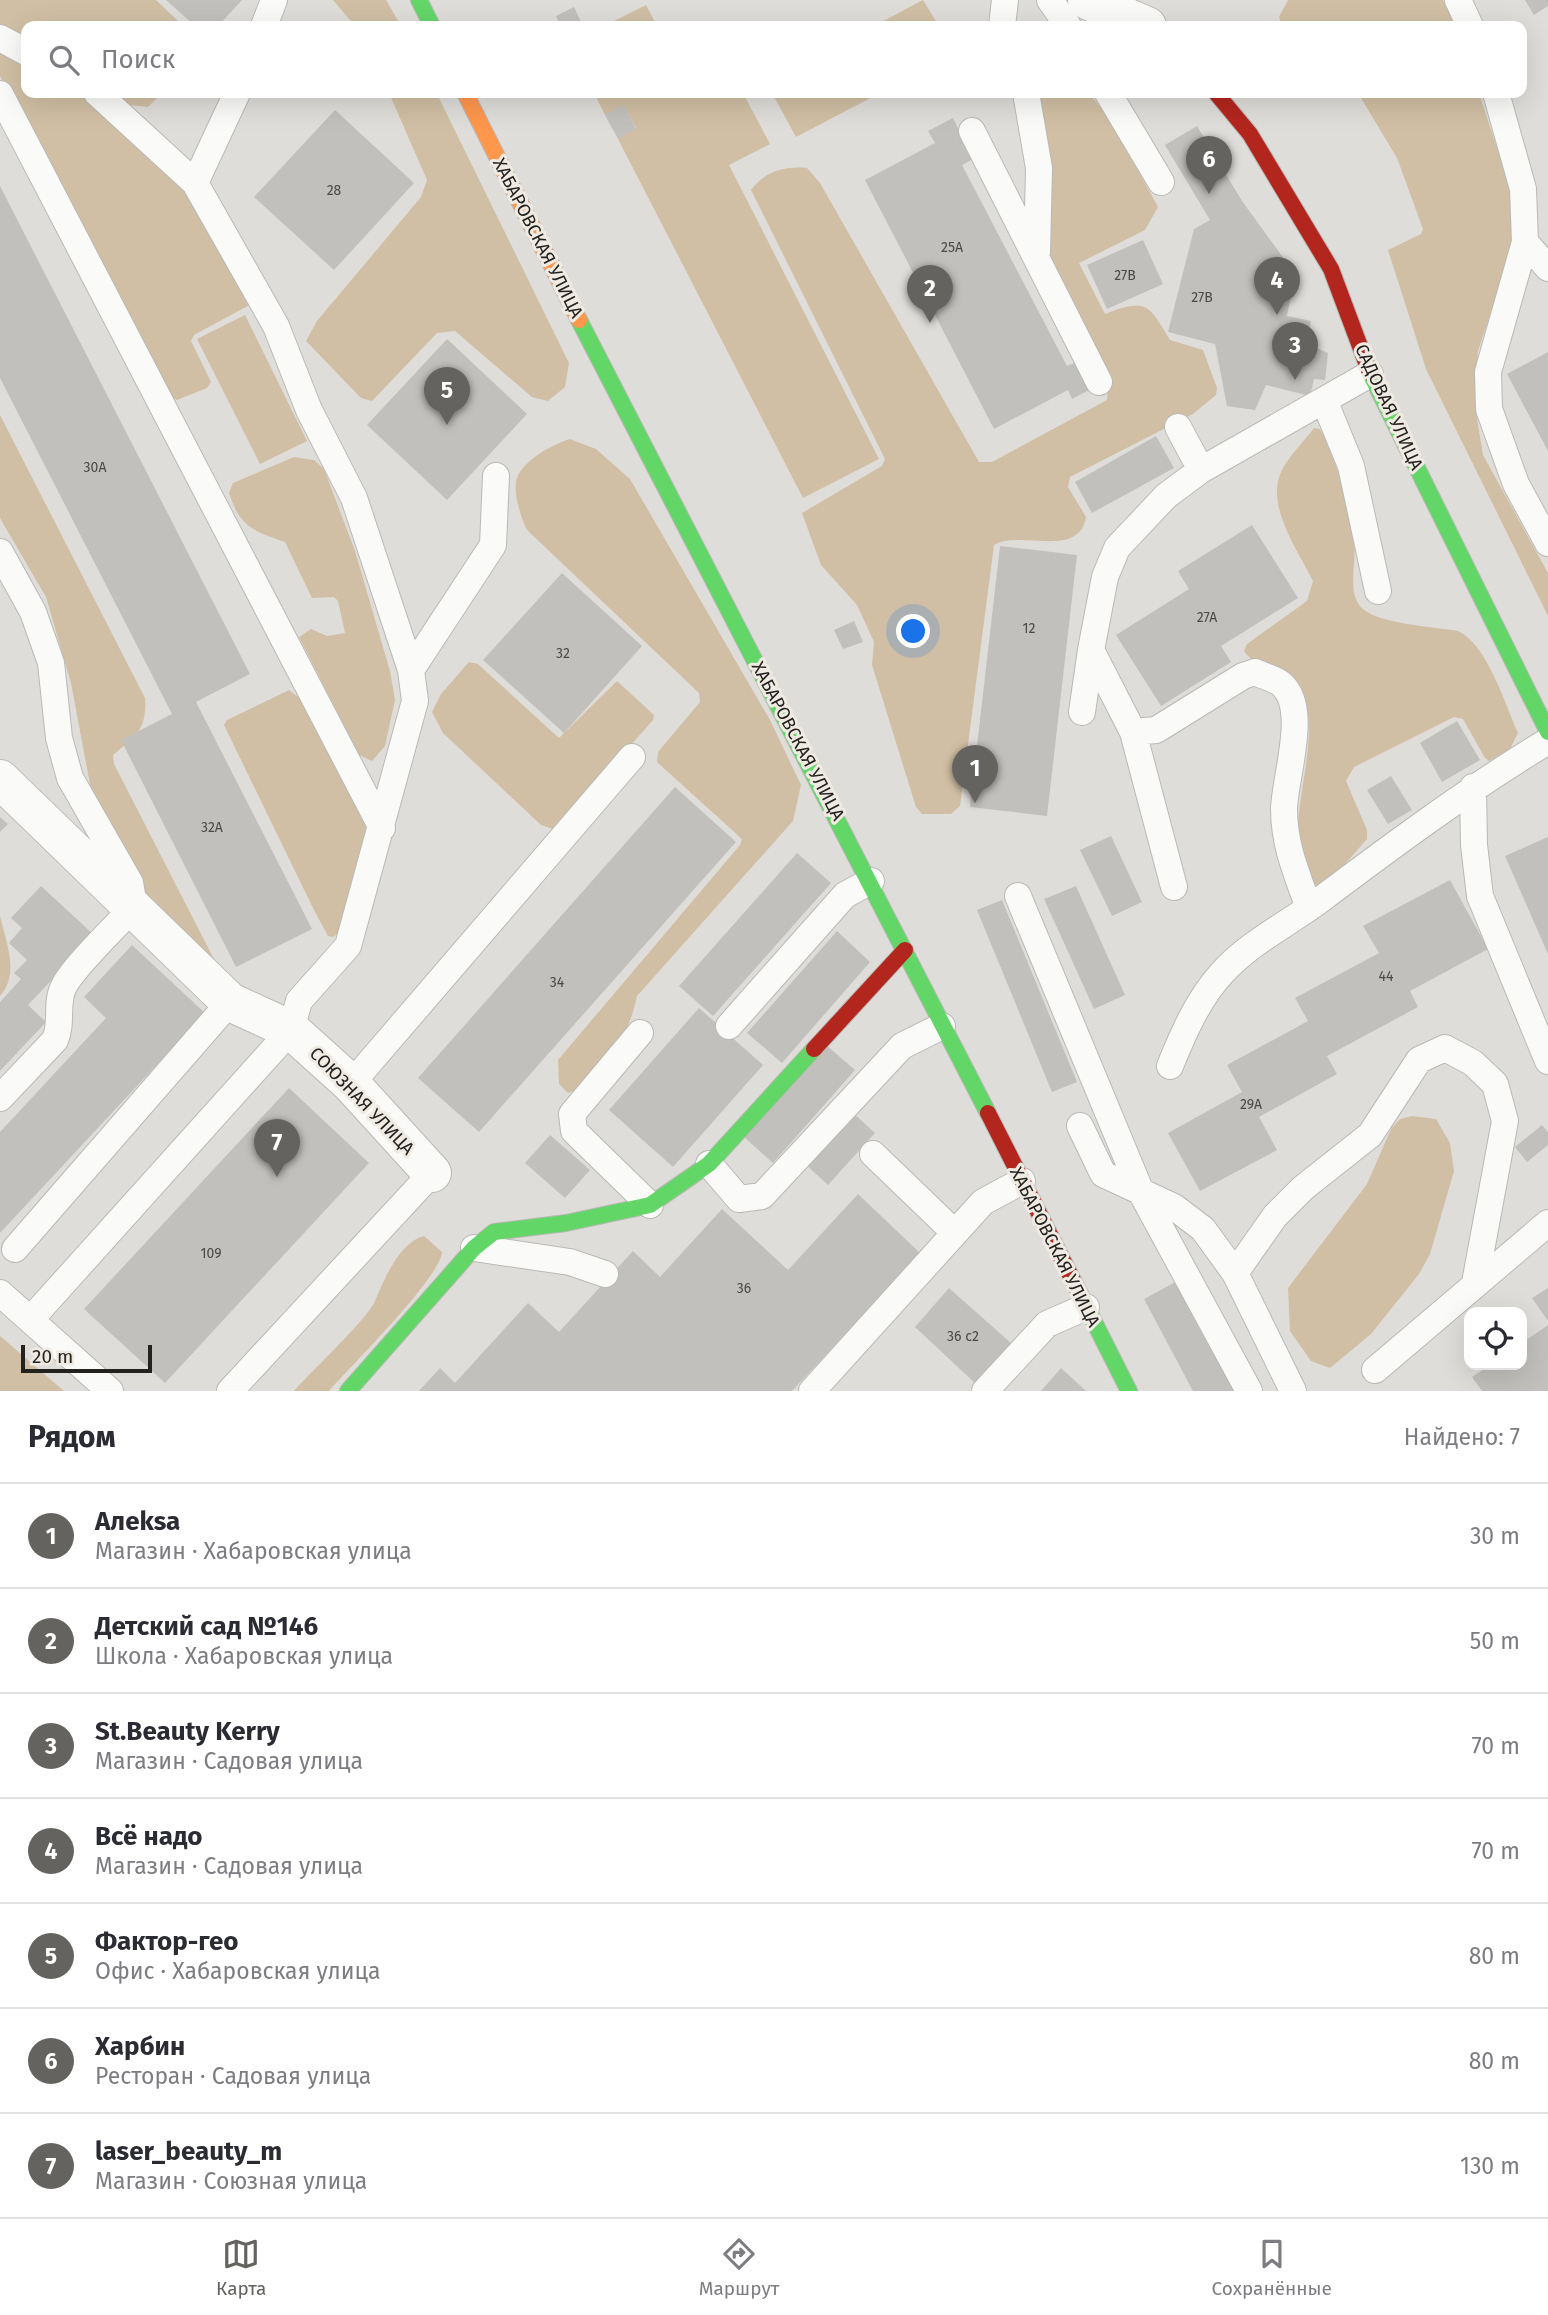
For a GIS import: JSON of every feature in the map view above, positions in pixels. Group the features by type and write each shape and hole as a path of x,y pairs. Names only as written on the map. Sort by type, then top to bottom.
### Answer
{"main road":[{"path":"419,0 430,21"},
{"name":"ХАБАРОВСКАЯ УЛИЦА","path":"468,98 610,381 871,881 1129,1391"},
{"name":"САДОВАЯ УЛИЦА","path":"1220,98 1250,134 1325,258 1370,374 1548,732"},
{"path":"348,1391 474,1248 494,1232 566,1223 650,1205 709,1164 905,950"}],"street":[{"path":"1087,0 1135,21"},
{"path":"0,779 134,906"},
{"name":"СОЮЗНАЯ УЛИЦА","path":"134,906 230,1002 291,1030 351,1084 432,1173"}],"lane":[{"path":"266,21 274,0"},
{"path":"1003,21 1005,0"},
{"path":"1050,0 1065,21"},
{"path":"1458,0 1468,21"},
{"path":"0,38 21,49"},
{"path":"0,94 382,828"},
{"path":"32,1319 291,1030 299,1001 348,946 415,701 411,670 354,498 309,410 276,326 195,183 102,98"},
{"path":"195,183 235,98"},
{"path":"1027,98 1039,168 1037,253"},
{"path":"1111,98 1161,182"},
{"path":"1497,98 1523,189 1525,242 1488,372 1489,409 1516,484 1548,543"},
{"path":"972,131 1037,253 1098,382"},
{"path":"1525,242 1548,268"},
{"path":"1082,712 1105,577 1117,548 1166,496 1201,470 1370,374"},
{"path":"1324,400 1351,466 1378,591"},
{"path":"1178,427 1201,470"},
{"path":"411,670 494,545 496,476"},
{"name":"СОЮЗНАЯ УЛИЦА","path":"0,552 33,612 51,663 59,738 70,778 130,883 134,906"},
{"path":"1091,650 1133,732 1174,887"},
{"path":"1133,732 1156,730 1243,676 1255,672 1280,684 1291,699 1296,727 1289,755 1284,808 1287,848 1309,908"},
{"path":"1170,1066 1188,1023 1221,973 1270,932 1309,908 1473,787 1548,741"},
{"path":"351,1084 632,757"},
{"path":"1473,787 1474,845 1480,896 1548,1061"},
{"path":"729,1026 845,895 871,881"},
{"path":"1018,896 1141,1192 1249,1391"},
{"path":"0,1098 55,1040 60,1028 59,1003 64,985 134,906"},
{"path":"15,1249 230,1002"},
{"path":"709,1164 739,1199 762,1196 902,1046 942,1026"},
{"path":"640,1033 572,1114 574,1131 650,1205"},
{"path":"1235,1273 1275,1216 1370,1135 1419,1060 1445,1048 1473,1063 1495,1084 1506,1121 1475,1283"},
{"path":"1080,1126 1103,1174 1174,1207 1203,1229 1235,1273 1293,1391"},
{"path":"873,1154 954,1232"},
{"path":"230,1391 432,1173"},
{"path":"812,1391 983,1202 1022,1181"},
{"path":"1376,1370 1548,1223"},
{"path":"474,1248 570,1262 605,1274"},
{"path":"0,1293 110,1391"},
{"path":"985,1391 1046,1324 1086,1307"}],"shaded area":[{"path":"0,0 156,0 178,21 21,21 21,36 0,24"},
{"path":"333,0 386,0 398,21 351,21"},
{"path":"923,0 936,21 883,21"},
{"path":"1288,0 1443,0 1454,21 1280,21 1279,17"},
{"path":"646,5 654,21 614,21"},
{"path":"0,53 21,64 21,98 84,98 187,190 255,302 194,335 191,341 211,382 207,388 177,400 168,396 0,76"},
{"path":"120,98 157,98 148,107 128,105"},
{"path":"391,98 439,98 569,363 565,387 548,401 532,397 455,331 437,333 372,401 361,398 306,341 317,321 421,197 427,180"},
{"path":"596,98 746,98 770,144 729,165 879,459 803,498 618,139 636,128 624,106 605,115"},
{"path":"775,98 870,98 796,137"},
{"path":"1037,98 1093,98 1109,118 1158,207 1145,230 1079,263 1105,314 1130,306 1145,307 1156,318 1170,340 1203,350 1217,388 1216,395 1193,414 1070,477 1068,487 1086,517 1081,530 1072,537 1060,541 1005,541 994,545 960,806 951,814 922,814 916,807 872,665 874,642 857,605 821,565 802,513 882,466 885,459 751,190 769,174 791,168 807,168 820,183 979,462 992,462 1107,400 1109,374 1050,259"},
{"path":"1361,98 1481,98 1511,191 1515,240 1478,351 1475,406 1483,455 1548,573 1548,616 1426,369 1388,250 1421,234 1423,229 1397,158"},
{"path":"245,315 307,441 260,464 197,339"},
{"path":"0,415 145,698 142,725 134,737 113,755 114,764 219,969 150,901 92,795 71,683 46,597 0,518"},
{"path":"1314,428 1320,429 1326,441 1346,500 1355,550 1354,592 1360,606 1367,612 1391,621 1458,631 1468,638 1478,648 1494,676 1518,733 1510,749 1489,761 1463,719 1454,717 1354,767 1346,781 1367,830 1367,839 1330,881 1319,886 1311,882 1298,841 1308,742 1306,705 1294,685 1256,663 1244,651 1247,644 1307,601 1313,581 1285,526 1277,496 1283,468"},
{"path":"570,439 596,449 630,479 770,720 801,785 793,821 637,996 622,1039 604,1067 593,1079 568,1093 559,1084 558,1060 740,845 742,839 657,762 658,752 700,702 699,693 527,530 518,507 518,475 538,455"},
{"path":"294,457 314,460 324,469 355,551 390,671 395,700 385,746 372,761 359,755 299,637 311,629 327,636 345,633 338,601 334,597 312,598 285,542 256,531 243,521 229,493 233,483"},
{"path":"469,662 478,664 559,738 617,681 654,715 653,720 560,825 553,829 541,825 443,733 432,712 441,694"},
{"path":"289,690 301,699 368,826 339,933 333,937 328,936 314,910 224,725 227,720"},
{"path":"0,916 10,968 6,987 0,996"},
{"path":"1412,1116 1436,1119 1450,1143 1454,1171 1430,1254 1419,1274 1371,1334 1330,1368 1311,1361 1290,1331 1288,1288 1367,1184 1391,1129 1400,1119"},
{"path":"424,1236 442,1252 437,1264 411,1301 329,1391 294,1391 369,1311 399,1254"},
{"path":"0,1336 64,1391 0,1391"}],"building":[{"path":"166,0 242,0 223,21 189,21"},
{"path":"1525,0 1548,0 1548,6 1534,15"},
{"path":"574,7 581,21 558,21 556,16"},
{"path":"624,105 636,129 618,139 605,115"},
{"path":"335,110 414,183 334,270 254,197"},
{"path":"953,118 973,159 962,165 1067,366 1079,361 1093,388 1072,399 1068,390 994,429 865,180 935,143 928,131"},
{"path":"1197,126 1242,201 1295,274 1287,316 1311,321 1307,344 1328,353 1325,380 1314,379 1310,396 1266,385 1255,410 1227,406 1215,344 1168,332 1194,229 1210,220 1165,145"},
{"path":"0,186 250,674 196,702 312,929 236,967 121,740 172,714 0,378"},
{"path":"1143,240 1163,284 1107,309 1087,265"},
{"path":"447,339 527,414 447,500 367,425"},
{"path":"1548,352 1548,451 1507,374"},
{"path":"1156,436 1174,468 1092,513 1075,482"},
{"path":"1252,525 1298,598 1221,646 1231,662 1161,706 1116,635 1189,589 1178,571"},
{"path":"1000,546 1077,555 1047,816 970,807"},
{"path":"562,573 642,646 564,733 483,660"},
{"path":"854,621 863,642 843,649 834,630"},
{"path":"1457,721 1480,760 1442,782 1420,743"},
{"path":"1391,776 1412,810 1388,824 1367,790"},
{"path":"675,787 736,842 479,1132 418,1078"},
{"path":"0,817 8,824 0,832"},
{"path":"1111,836 1142,902 1112,916 1080,850"},
{"path":"1548,837 1548,954 1505,856"},
{"path":"797,853 831,883 713,1016 679,986"},
{"path":"1450,880 1488,949 1410,991 1418,1007 1327,1056 1337,1074 1259,1117 1277,1150 1200,1191 1168,1133 1242,1092 1227,1065 1308,1021 1295,998 1379,953 1363,926"},
{"path":"41,886 94,935 28,1005 46,1022 0,1071 0,1002 21,979 14,973 27,960 9,943 22,928 11,918"},
{"path":"1076,886 1125,995 1094,1009 1044,899"},
{"path":"1002,900 1077,1082 1052,1092 977,910"},
{"path":"837,931 870,962 782,1063 747,1033"},
{"path":"132,945 205,1013 0,1233 0,1132 106,1018 84,997"},
{"path":"699,1008 763,1065 673,1167 609,1110"},
{"path":"825,1044 855,1070 773,1163 744,1137"},
{"path":"289,1088 369,1163 165,1383 84,1309"},
{"path":"852,1112 875,1133 828,1185 804,1163"},
{"path":"1542,1125 1548,1132 1548,1145 1527,1162 1515,1147"},
{"path":"550,1135 590,1170 565,1198 525,1163"},
{"path":"858,1194 920,1253 792,1391 419,1391 440,1368 455,1383 528,1303 559,1332 633,1251 660,1277 722,1209 788,1270"},
{"path":"1181,1279 1240,1391 1193,1391 1144,1299"},
{"path":"949,1288 1012,1344 976,1384 915,1327"},
{"path":"1548,1288 1548,1321 1532,1298"},
{"path":"1548,1325 1548,1391 1482,1391 1472,1377 1482,1370 1527,1370 1527,1340"},
{"path":"1061,1368 1086,1391 1041,1391"}],"traffic: fast":[{"path":"419,0 430,21"},
{"path":"579,320 988,1113"},
{"path":"1370,373 1548,732"},
{"path":"348,1391 474,1248 494,1232 566,1223 650,1205 709,1164 814,1049"},
{"path":"1080,1294 1129,1391"}],"traffic: slow":[{"path":"468,98 579,320"}],"traffic: jam":[{"path":"1220,98 1250,134 1331,269 1370,373"},
{"path":"814,1049 905,950"},
{"path":"988,1113 1080,1294"}],"place":[{"name":"Харбин","path":"1209,194"},
{"name":"Всё надо","path":"1277,315"},
{"name":"Детский сад №146","path":"930,323"},
{"name":"St.Beauty Kerry","path":"1295,380"},
{"name":"Фактор-гео","path":"447,425"},
{"name":"Алеksa","path":"975,803"},
{"name":"laser_beauty_m","path":"277,1177"}]}
